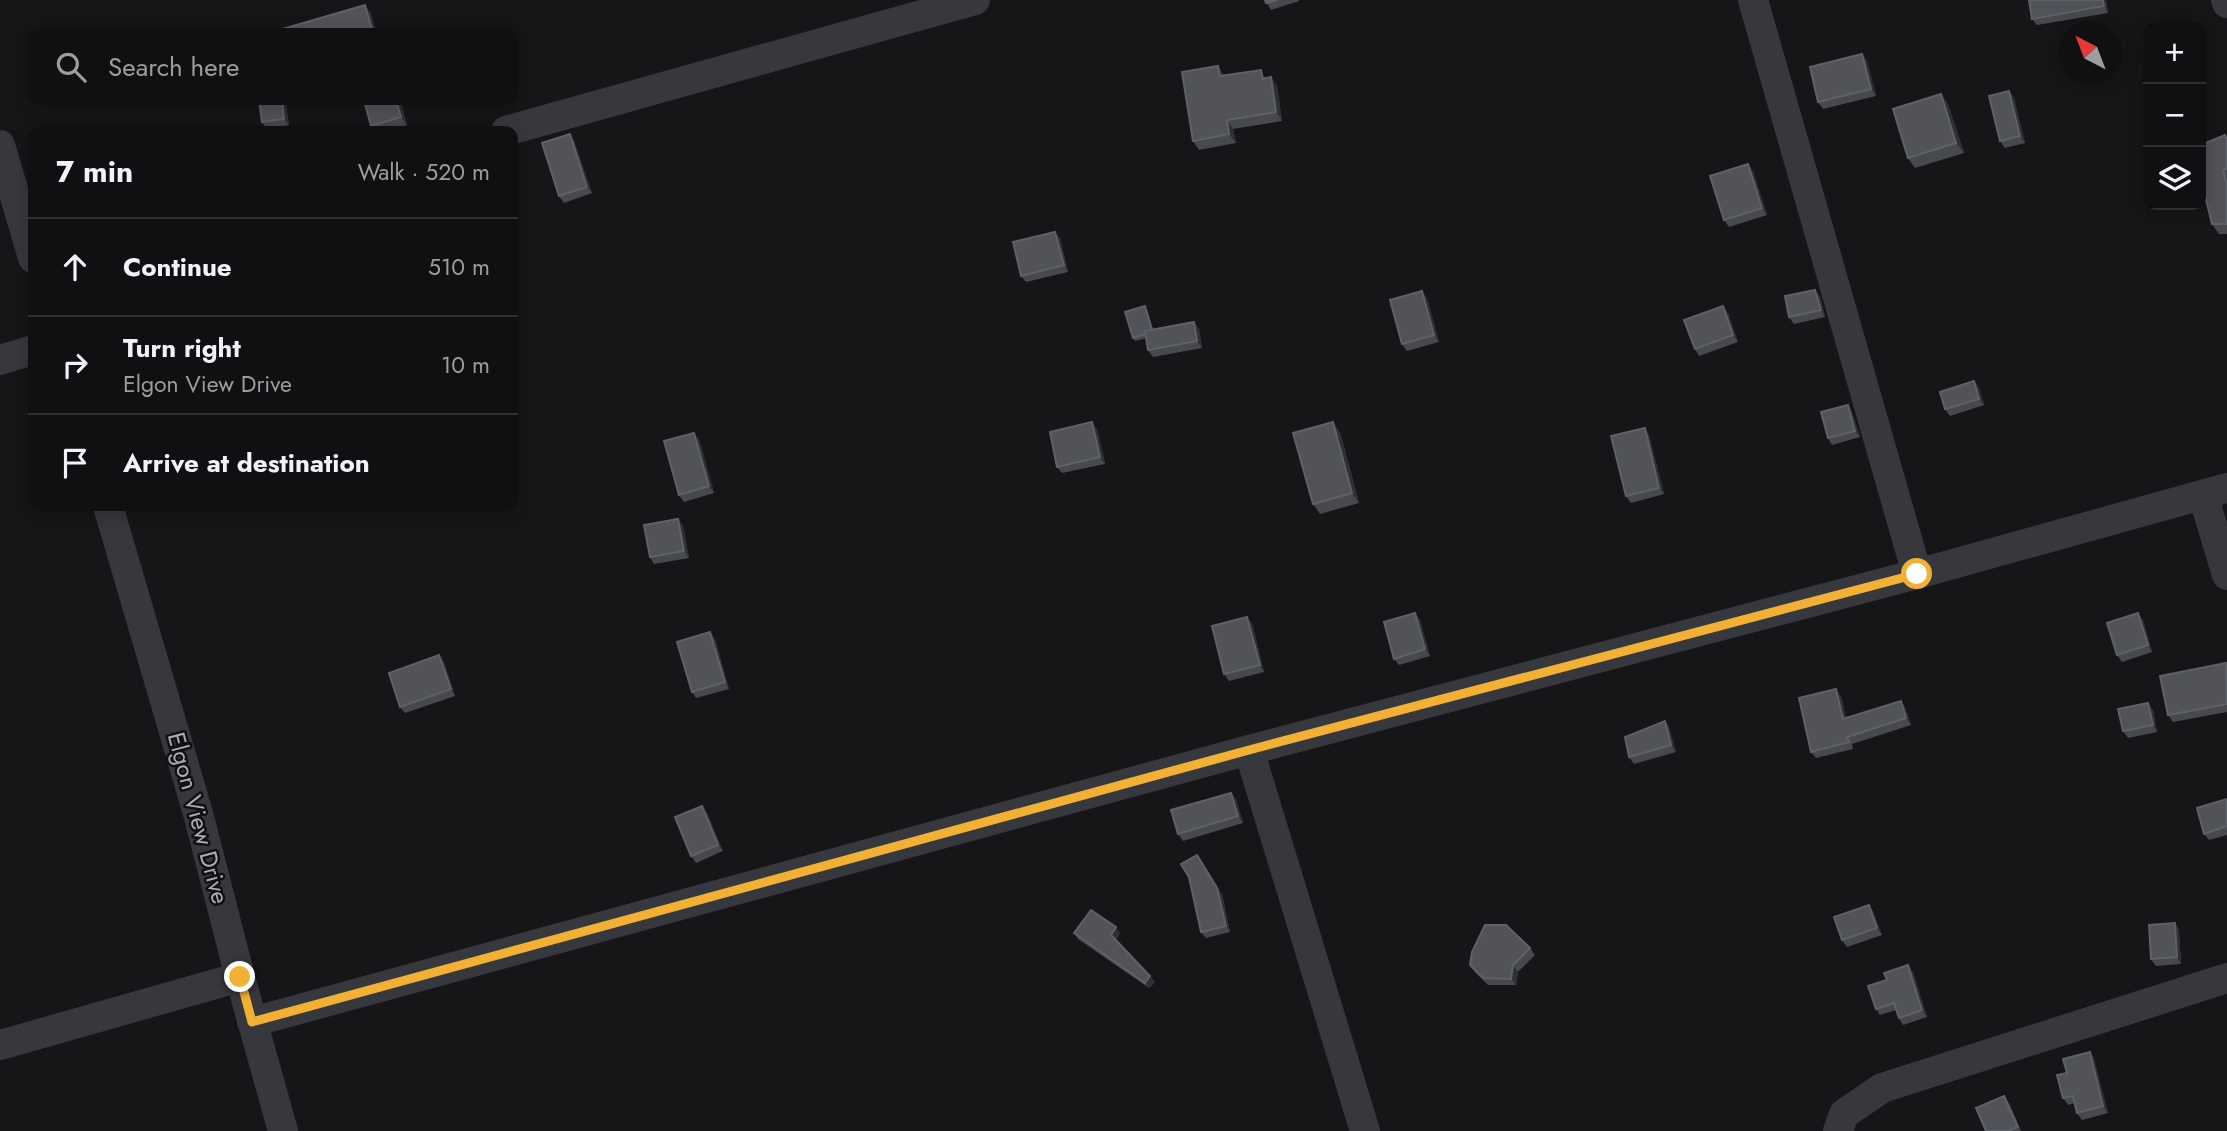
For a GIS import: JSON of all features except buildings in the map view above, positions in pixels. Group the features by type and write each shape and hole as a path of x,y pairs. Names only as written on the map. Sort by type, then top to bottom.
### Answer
{"street":[{"path":"518,128 975,0"},
{"path":"1753,0 1917,574"},
{"path":"0,145 28,241"},
{"path":"0,360 28,352"},
{"path":"252,1022 1249,750 1917,574 2215,491 2227,575"},
{"name":"Elgon View Drive","path":"109,511 199,817 283,1131"},
{"path":"1249,750 1365,1131"},
{"path":"0,1045 240,977"},
{"path":"1838,1131 1844,1114 1882,1088 2227,978"}],"route":[{"path":"240,977 252,1022 1249,750 1917,574"}]}
